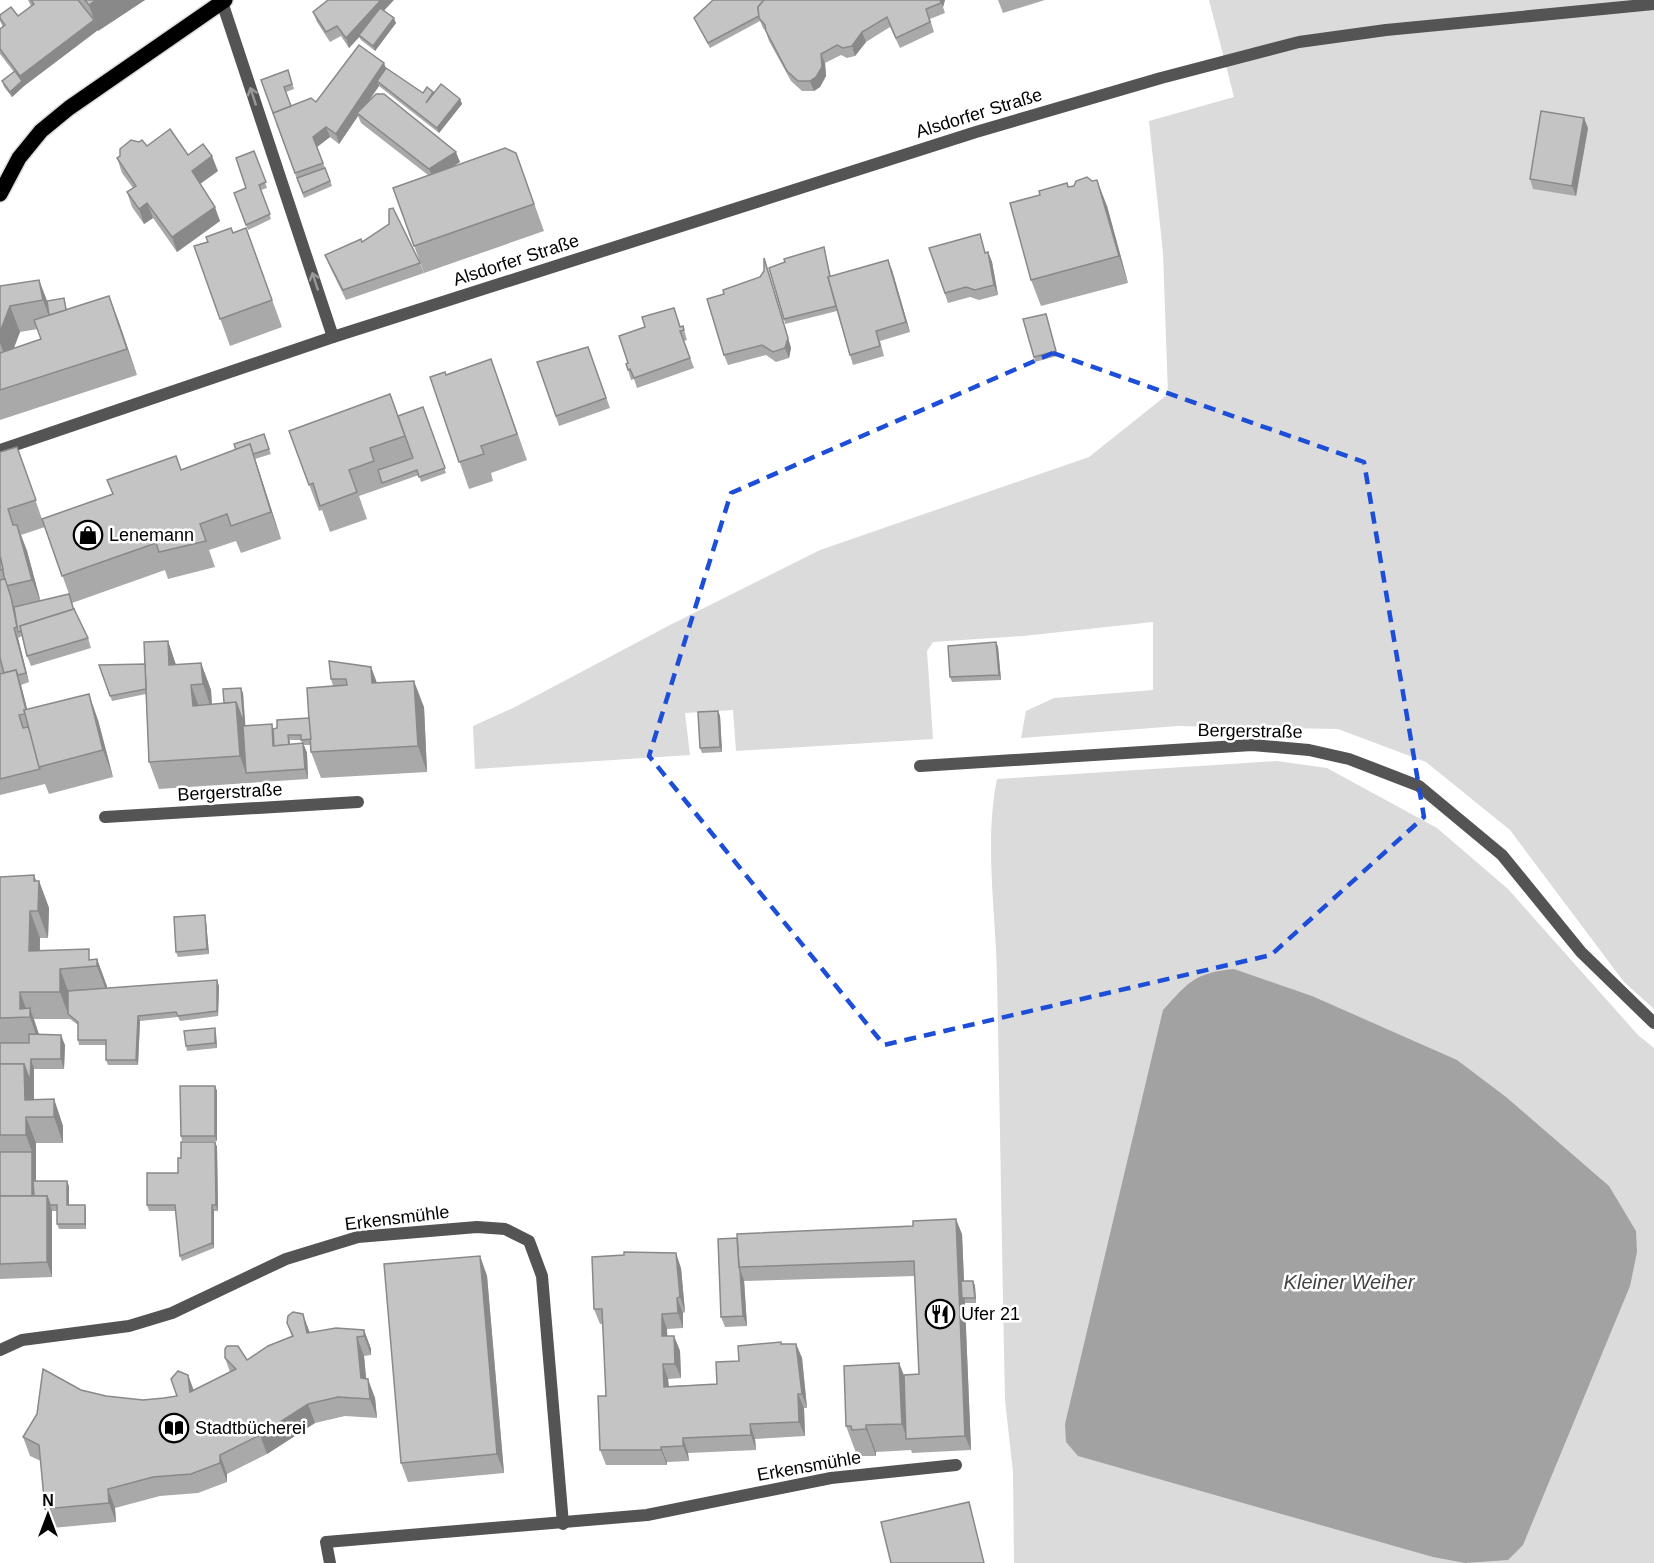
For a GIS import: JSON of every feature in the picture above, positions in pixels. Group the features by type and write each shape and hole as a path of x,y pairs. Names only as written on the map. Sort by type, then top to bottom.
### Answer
{"main road":[{"path":"0,194 19,158 41,131 69,108 223,1"}],"street":[{"path":"223,1 333,337"},
{"name":"Alsdorfer Straße","path":"0,450 333,337 976,132 1288,44 1386,30 1654,4"},
{"name":"Bergerstraße","path":"920,766 1252,745 1309,750 1349,759 1419,786 1484,839 1502,855 1581,952 1654,1023"},
{"name":"Bergerstraße","path":"105,817 358,802"},
{"name":"Erkensmühle","path":"0,1350 22,1340 129,1326 172,1313 286,1259 358,1237 477,1227 505,1229 529,1241 542,1275 563,1524"},
{"name":"Erkensmühle","path":"330,1563 326,1542 563,1524 647,1515 831,1478 956,1464"}],"highlighted area":[{"path":"1053,353 1364,462 1424,817 1271,955 884,1045 649,756 731,493"}],"shaded area":[{"path":"1209,0 1654,0 1654,1009 1624,982 1510,830 1426,762 1338,729 1178,726 1021,738 1026,711 1054,698 1153,690 1153,622 1023,636 933,642 927,651 933,739 736,751 733,710 685,713 690,755 475,769 473,726 513,708 670,625 820,550 1089,457 1168,394 1163,253 1149,121 1234,97"},
{"path":"1277,761 1327,768 1437,828 1508,889 1638,1035 1654,1048 1654,1563 1014,1563 1013,1472 1005,1400 997,978 991,853 991,828 997,779"}],"water":[{"name":"Kleiner Weiher","path":"1234,969 1312,996 1457,1060 1506,1097 1609,1186 1636,1231 1637,1252 1630,1286 1523,1545 1508,1560 1465,1563 1433,1557 1078,1456 1066,1442 1065,1424 1163,1010 1179,992 1201,976"}],"building":[{"path":"31,0 78,0 94,20 20,76 0,49 0,29 5,25 0,15 11,7 18,16 34,4"},
{"path":"85,0 96,0 89,5"},
{"path":"328,0 381,0 346,38 337,26 326,32 313,12"},
{"path":"713,0 764,0 758,7 759,16 708,43 694,18"},
{"path":"764,0 940,0 941,3 926,9 930,22 896,38 887,17 862,32 852,46 843,48 837,45 821,54 822,67 816,77 810,81 798,81 787,71 765,25 759,18 758,7"},
{"path":"380,8 394,18 373,46 359,35"},
{"path":"359,45 384,63 336,134 326,127 313,137 323,163 295,173 273,113 311,98 316,102"},
{"path":"386,68 423,93 427,87 433,92 426,103 441,84 460,99 437,128 377,81"},
{"path":"288,70 292,84 284,87 291,106 273,113 261,80"},
{"path":"15,71 22,81 10,92 2,81"},
{"path":"376,94 384,94 456,152 429,169 357,113"},
{"path":"1541,111 1584,118 1572,186 1530,179"},
{"path":"170,129 188,155 203,144 212,156 192,171 215,207 172,237 147,203 139,209 127,192 136,186 117,158 120,156 120,149 131,140 139,142 142,140 147,146"},
{"path":"505,148 516,153 534,204 414,246 393,188"},
{"path":"254,151 266,182 259,185 270,214 246,225 234,193 246,188 236,158"},
{"path":"325,168 330,181 303,193 297,178"},
{"path":"1087,177 1092,181 1097,180 1119,256 1031,280 1010,203 1040,195 1039,191 1067,183 1068,187 1074,186 1076,181"},
{"path":"393,208 420,263 343,290 325,255 361,239 362,242 389,224 389,209"},
{"path":"231,228 233,233 246,228 272,300 220,319 194,246 208,242 206,237"},
{"path":"980,234 985,253 988,252 994,285 975,290 966,287 945,293 929,248"},
{"path":"824,247 830,277 828,277 836,306 784,319 769,268 785,262 784,259"},
{"path":"764,258 788,338 785,348 773,352 762,345 724,355 707,299 724,294 723,290 760,277 764,271"},
{"path":"888,260 906,322 876,331 880,346 850,355 828,277"},
{"path":"39,280 43,300 10,306 0,332 0,286"},
{"path":"109,296 127,349 0,390 0,353 41,339 34,320"},
{"path":"64,298 66,310 49,315 47,301"},
{"path":"674,308 680,327 683,326 684,330 680,331 690,358 634,378 630,369 628,370 619,336 645,327 642,317"},
{"path":"1046,314 1056,351 1034,357 1023,319"},
{"path":"588,347 606,398 556,416 537,362"},
{"path":"491,359 517,434 481,446 484,454 459,462 430,377 445,372 446,375"},
{"path":"390,394 405,436 370,448 374,461 349,470 357,492 320,506 313,483 309,485 289,431"},
{"path":"423,407 445,468 419,477 417,470 382,483 378,470 413,458 398,416"},
{"path":"264,434 269,449 253,454 250,444 236,450 234,444"},
{"path":"250,444 271,512 231,526 227,514 200,524 206,541 159,552 156,543 62,576 42,519 113,494 107,480 176,456 181,470"},
{"path":"17,447 36,500 8,509 13,525 17,525 32,580 6,586 0,556 0,452"},
{"path":"5,579 11,597 17,627 14,628 26,673 18,675 16,670 4,673 0,658 0,580"},
{"path":"69,594 73,609 20,626 21,631 18,632 14,607"},
{"path":"74,609 88,638 27,656 20,626"},
{"path":"168,641 169,665 201,663 203,684 191,685 193,706 236,702 240,756 149,762 144,642"},
{"path":"996,642 999,675 950,677 948,646"},
{"path":"329,661 371,667 372,683 414,681 418,746 311,752 307,688 347,685 346,679 331,679"},
{"path":"145,664 146,689 110,696 99,665"},
{"path":"16,670 26,710 24,710 25,714 19,715 23,728 29,727 40,769 0,779 0,674"},
{"path":"241,688 244,724 236,702 224,703 223,689"},
{"path":"89,694 103,750 39,767 24,710"},
{"path":"718,711 720,747 700,748 698,712"},
{"path":"309,718 311,739 301,740 301,735 288,735 289,745 274,746 273,729 277,728 277,720"},
{"path":"272,724 273,746 303,743 305,769 246,773 243,726"},
{"path":"34,875 34,881 39,881 38,911 30,911 29,951 89,949 89,960 97,959 97,966 60,969 60,992 20,992 20,1009 30,1008 30,1017 0,1018 0,877"},
{"path":"205,915 207,949 176,952 174,917"},
{"path":"217,980 217,1011 178,1016 176,1012 138,1016 136,1060 106,1060 106,1040 78,1040 78,1022 68,1014 68,991"},
{"path":"215,1028 215,1043 186,1046 184,1031"},
{"path":"29,1034 61,1035 61,1059 31,1059 30,1081 24,1064 0,1064 0,1043 29,1043"},
{"path":"0,1064 24,1064 25,1100 54,1099 54,1117 26,1117 26,1135 0,1135"},
{"path":"180,1086 215,1086 215,1136 181,1136"},
{"path":"181,1142 215,1142 216,1205 212,1205 212,1243 180,1256 175,1205 147,1205 147,1173 178,1173"},
{"path":"0,1152 32,1152 32,1196 0,1196"},
{"path":"33,1181 67,1181 67,1205 85,1205 85,1224 57,1224 57,1205 50,1205 47,1196 34,1196"},
{"path":"0,1196 47,1196 47,1262 0,1264"},
{"path":"956,1219 965,1436 906,1439 904,1375 919,1374 914,1261 739,1267 737,1234 913,1226 913,1221"},
{"path":"737,1238 743,1316 721,1317 718,1239"},
{"path":"624,1252 676,1253 680,1297 677,1298 678,1313 662,1314 662,1336 674,1336 675,1364 663,1364 664,1387 717,1384 716,1362 739,1361 738,1346 781,1342 781,1344 796,1344 802,1394 798,1394 799,1422 750,1424 751,1435 683,1438 683,1446 661,1447 661,1450 600,1450 598,1396 606,1396 602,1309 594,1309 592,1257 624,1255"},
{"path":"480,1256 497,1454 401,1463 384,1264"},
{"path":"961,1281 973,1281 975,1298 962,1298"},
{"name":"Stadtbücherei","path":"293,1312 303,1314 307,1333 336,1328 364,1330 364,1336 357,1337 361,1378 368,1379 370,1399 338,1397 308,1404 260,1435 220,1455 220,1463 191,1474 153,1477 108,1489 109,1503 45,1509 39,1445 23,1437 37,1414 43,1369 81,1390 106,1396 143,1400 177,1396 171,1379 178,1371 188,1375 190,1392 236,1369 225,1358 227,1346 238,1346 247,1360 268,1346 293,1336 287,1323 288,1316"},
{"path":"899,1363 902,1424 866,1425 866,1429 852,1430 851,1426 846,1426 844,1366"},
{"path":"969,1502 984,1563 891,1563 881,1522"}],"place":[{"name":"Lenemann","path":"88,535"},
{"name":"Ufer 21","path":"940,1314"},
{"name":"Stadtbücherei","path":"174,1428"}]}
